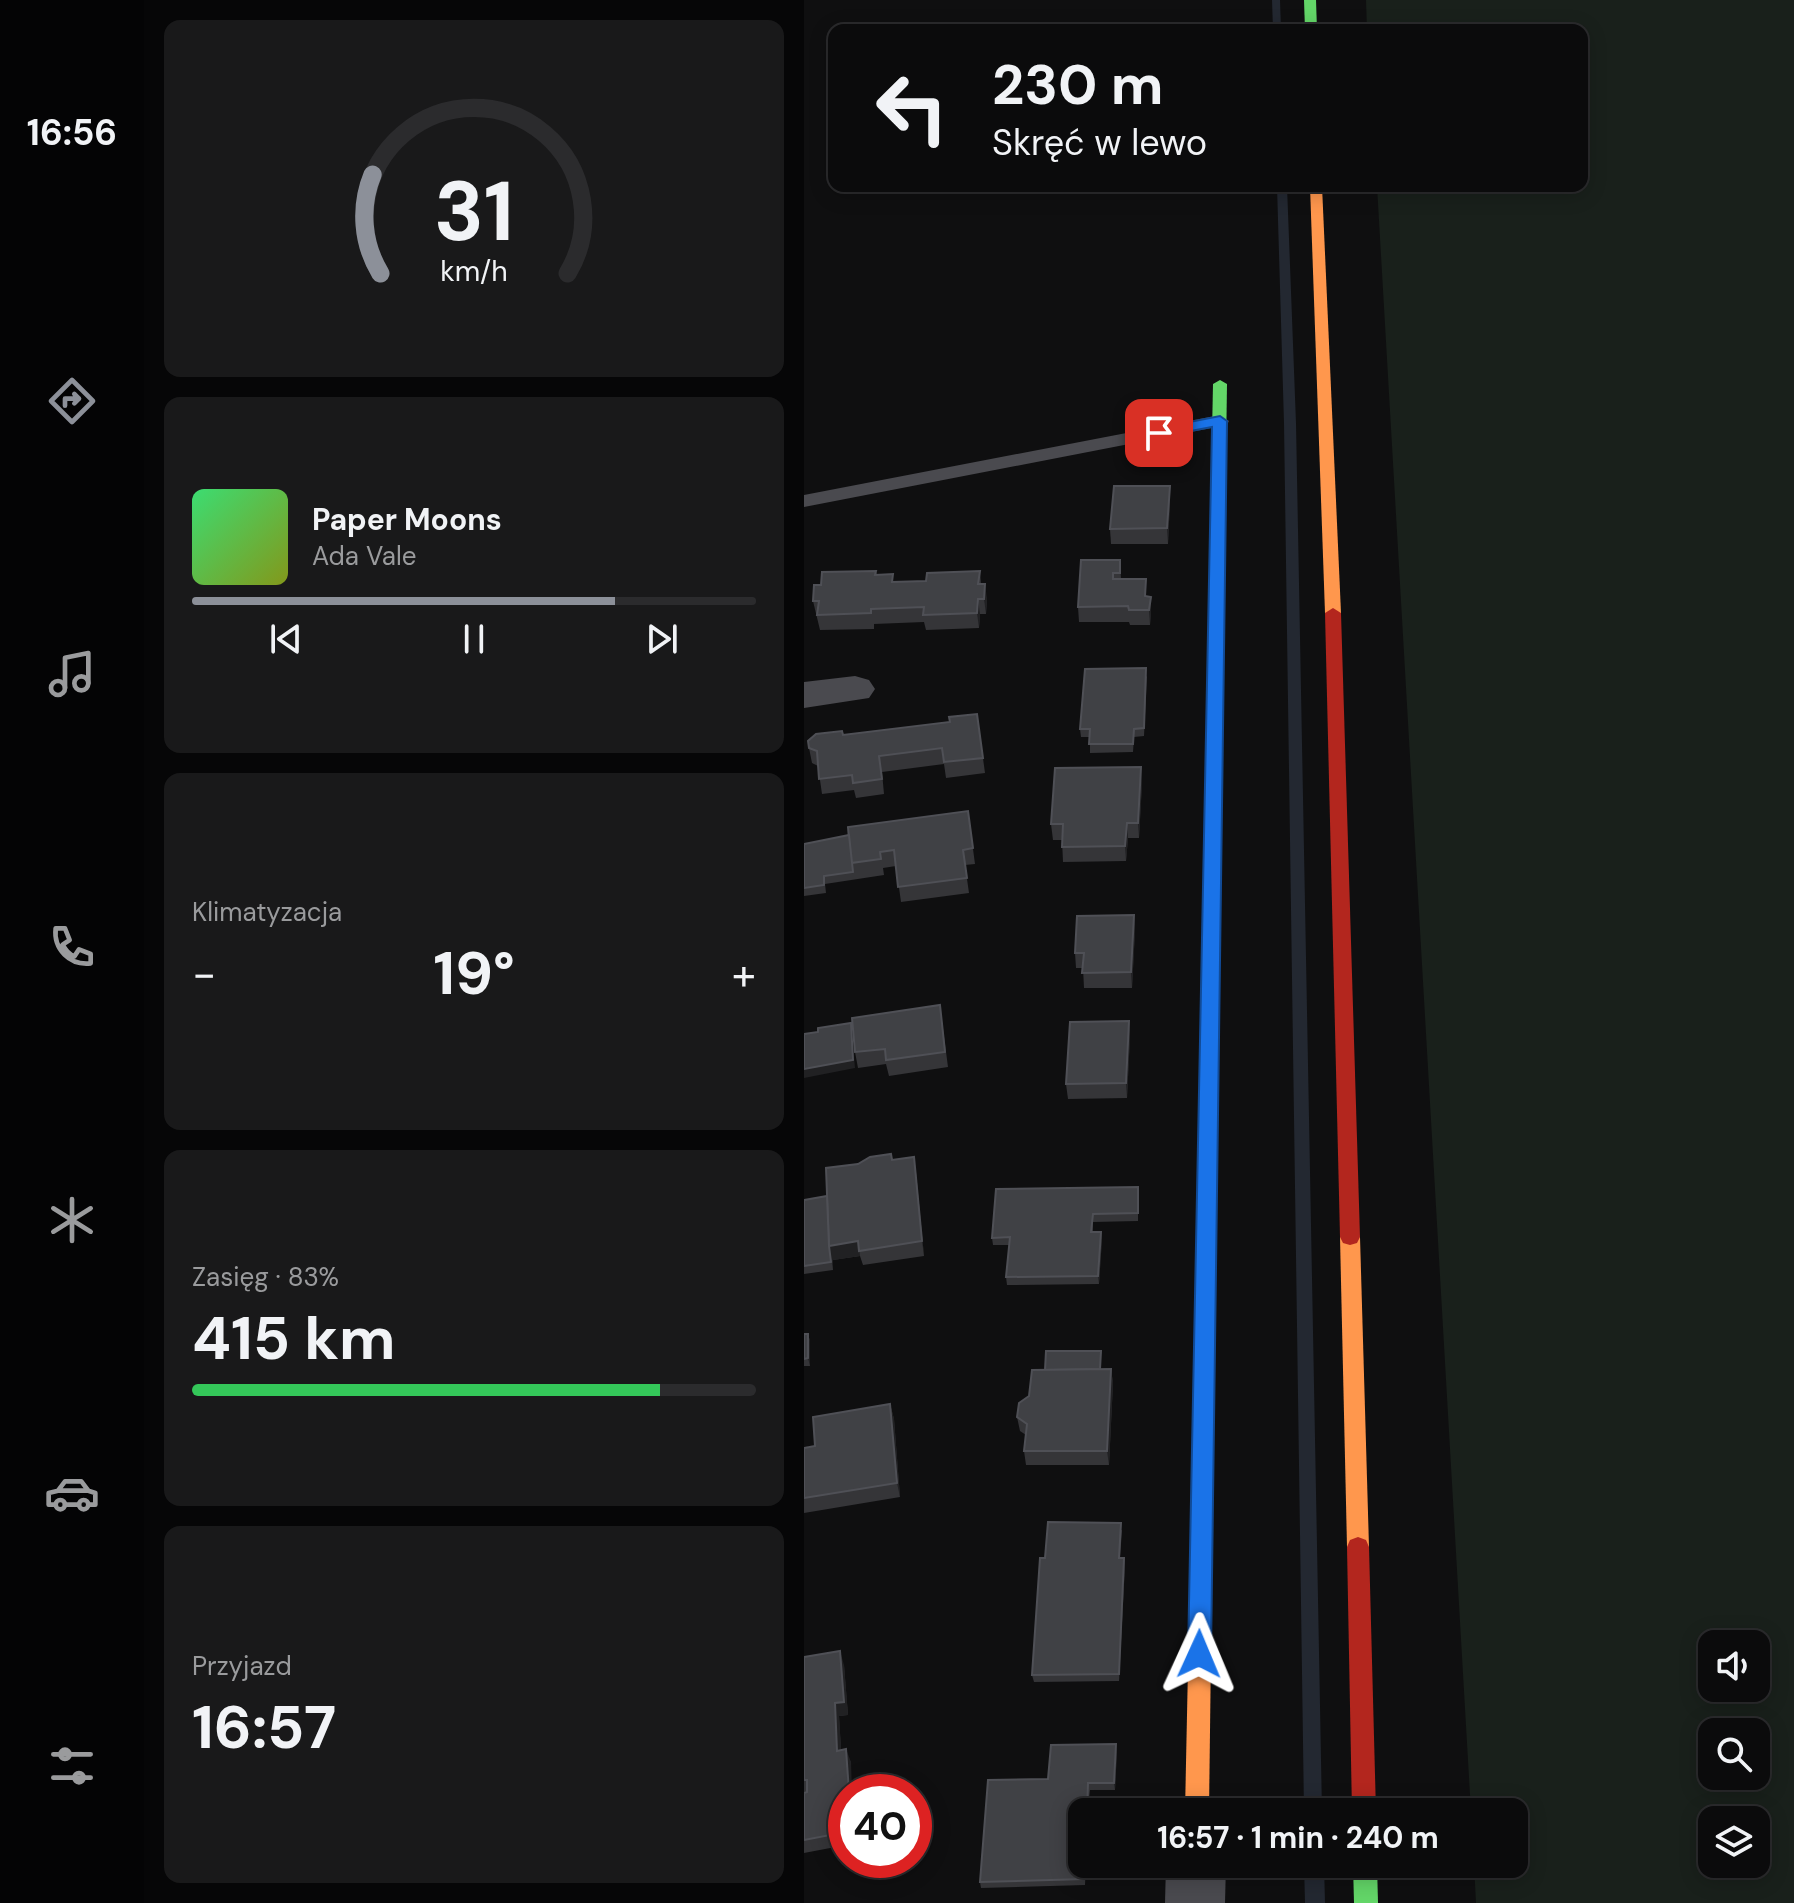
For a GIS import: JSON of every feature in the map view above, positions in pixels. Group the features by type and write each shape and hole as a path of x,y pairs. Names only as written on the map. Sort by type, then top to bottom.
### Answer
{"street":[{"path":"1310,0 1311,24"},
{"path":"1316,192 1337,700 1364,1798"},
{"path":"1197,1798 1220,384"},
{"path":"804,695 855,689"},
{"path":"1195,1903 1196,1878"},
{"path":"1365,1878 1366,1903"}],"lane":[{"path":"804,501 1220,421"}],"shaded area":[{"path":"1366,0 1794,0 1794,1903 1476,1903 1475,1878 1528,1878 1528,1798 1470,1798 1377,192 1588,192 1588,24 1367,24"}],"building":[{"path":"1114,486 1170,486 1167,528 1110,529"},
{"path":"1081,560 1120,560 1120,573 1113,573 1113,579 1146,579 1145,596 1151,597 1149,610 1129,610 1128,606 1078,607"},
{"path":"876,571 875,575 893,574 892,582 926,581 927,573 980,571 978,584 985,584 984,599 978,599 977,613 923,615 924,607 817,615 819,601 813,601 814,585 821,585 822,572"},
{"path":"1146,668 1144,728 1134,729 1133,744 1089,744 1090,729 1080,729 1085,669"},
{"path":"977,714 983,758 944,762 942,748 879,756 882,779 853,783 852,775 819,779 817,751 809,748 808,741 816,734 842,731 843,735 950,722 949,717"},
{"path":"1141,767 1138,823 1127,823 1125,846 1062,847 1063,824 1051,824 1055,768"},
{"path":"968,811 973,848 963,850 967,878 898,887 894,850 880,852 881,859 851,863 848,827"},
{"path":"849,835 853,872 824,876 824,885 804,888 804,844"},
{"path":"1134,915 1131,972 1082,973 1084,953 1075,953 1077,916"},
{"path":"940,1005 945,1052 886,1060 885,1049 855,1052 852,1018"},
{"path":"1129,1021 1126,1083 1066,1084 1070,1022"},
{"path":"851,1023 853,1060 804,1069 804,1034 818,1032 818,1028"},
{"path":"891,1154 892,1160 914,1157 922,1241 859,1251 858,1241 829,1246 826,1168 858,1164 870,1157"},
{"path":"1138,1187 1138,1213 1093,1214 1091,1232 1101,1232 1098,1276 1006,1277 1010,1237 992,1238 996,1189"},
{"path":"827,1196 831,1262 804,1266 804,1200"},
{"path":"804,1334 808,1334 808,1358 804,1359"},
{"path":"1046,1351 1101,1351 1100,1369 1045,1370"},
{"path":"1111,1369 1107,1451 1024,1451 1027,1424 1017,1417 1019,1403 1029,1396 1032,1370"},
{"path":"890,1404 897,1483 804,1498 804,1448 815,1446 813,1417"},
{"path":"1048,1522 1121,1523 1119,1558 1124,1558 1119,1674 1032,1675 1040,1558 1045,1558"},
{"path":"840,1651 844,1702 835,1703 837,1751 846,1749 848,1774 828,1774 828,1835 804,1840 807,1780 804,1780 804,1657"},
{"path":"1116,1744 1114,1783 1088,1783 1087,1798 1068,1798 1068,1878 1084,1879 980,1882 988,1780 1048,1779 1051,1745"}],"waterway":[{"path":"1276,0 1277,24"},
{"path":"1282,192 1290,423 1313,1798"},
{"path":"1314,1878 1315,1903"}],"traffic: fast":[{"path":"1310,0 1311,24"},
{"path":"1214,731 1220,384"},
{"path":"1365,1878 1366,1903"}],"traffic: slow":[{"path":"1316,192 1333,613"},
{"path":"1350,1237 1358,1547"},
{"path":"1197,1798 1205,1328"}],"traffic: jam":[{"path":"1333,613 1350,1237"},
{"path":"1205,1328 1214,731"},
{"path":"1358,1547 1364,1798"}],"route":[{"path":"1159,433 1220,421 1199,1654"}]}
